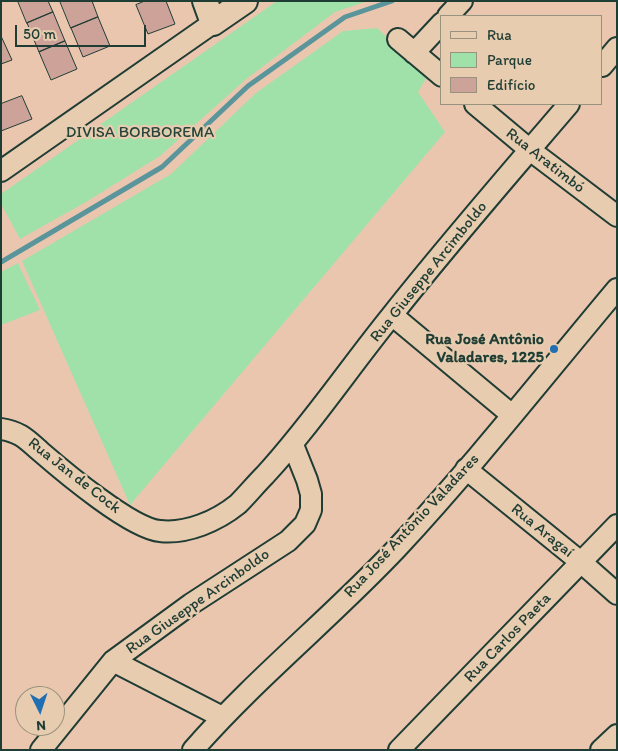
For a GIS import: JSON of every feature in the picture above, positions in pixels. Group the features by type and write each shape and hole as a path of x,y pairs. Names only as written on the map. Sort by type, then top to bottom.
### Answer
{"street":[{"path":"205,1 214,23"},
{"path":"1,171 245,1"},
{"path":"449,15 462,1"},
{"path":"414,52 440,25"},
{"path":"398,39 440,74"},
{"path":"603,65 617,48"},
{"name":"Rua Aratimbó","path":"476,105 530,150 617,216"},
{"name":"Rua Giuseppe Arcimboldo","path":"293,445 392,315 568,105"},
{"name":"Rua José Antônio Valadares","path":"193,750 222,718 356,590 397,548 512,415 617,289"},
{"path":"392,315 512,415"},
{"name":"Rua Jan de Cock","path":"1,429 13,430 26,437 41,452 110,506 141,525 158,531 176,531 193,528 218,518 238,504 293,445"},
{"name":"Rua Giuseppe Arcinboldo","path":"41,750 113,661 191,604 288,541 305,524 311,510 311,494 293,445"},
{"name":"Rua Aragaí","path":"466,469 582,563 617,594"},
{"name":"Rua Carlos Paeta","path":"398,750 617,525"},
{"path":"113,661 222,718"},
{"path":"601,750 617,735"}],"green space":[{"name":"DIVISA BORBOREMA","path":"277,1 368,1 335,12 245,80 160,156 86,202 20,239 1,204 1,194"},
{"path":"377,28 428,75 418,92 445,132 130,505 22,261 171,174 256,93 343,31"},
{"path":"18,263 40,310 1,325 1,272"}],"building":[{"path":"18,1 48,1 53,12 27,23"},
{"path":"60,1 92,1 98,17 71,28"},
{"path":"145,1 166,1 175,24 148,34 136,5"},
{"path":"53,12 65,41 39,52 27,23"},
{"path":"98,17 110,46 83,57 71,28"},
{"path":"1,36 12,60 1,64"},
{"path":"65,41 77,69 51,80 39,52"},
{"path":"22,96 32,119 1,131 1,104"}],"waterway":[{"path":"1,262 162,167 248,86 345,17 392,1"}],"place":[{"name":"Rua José Antônio Valadares, 1225","path":"554,349"}]}
